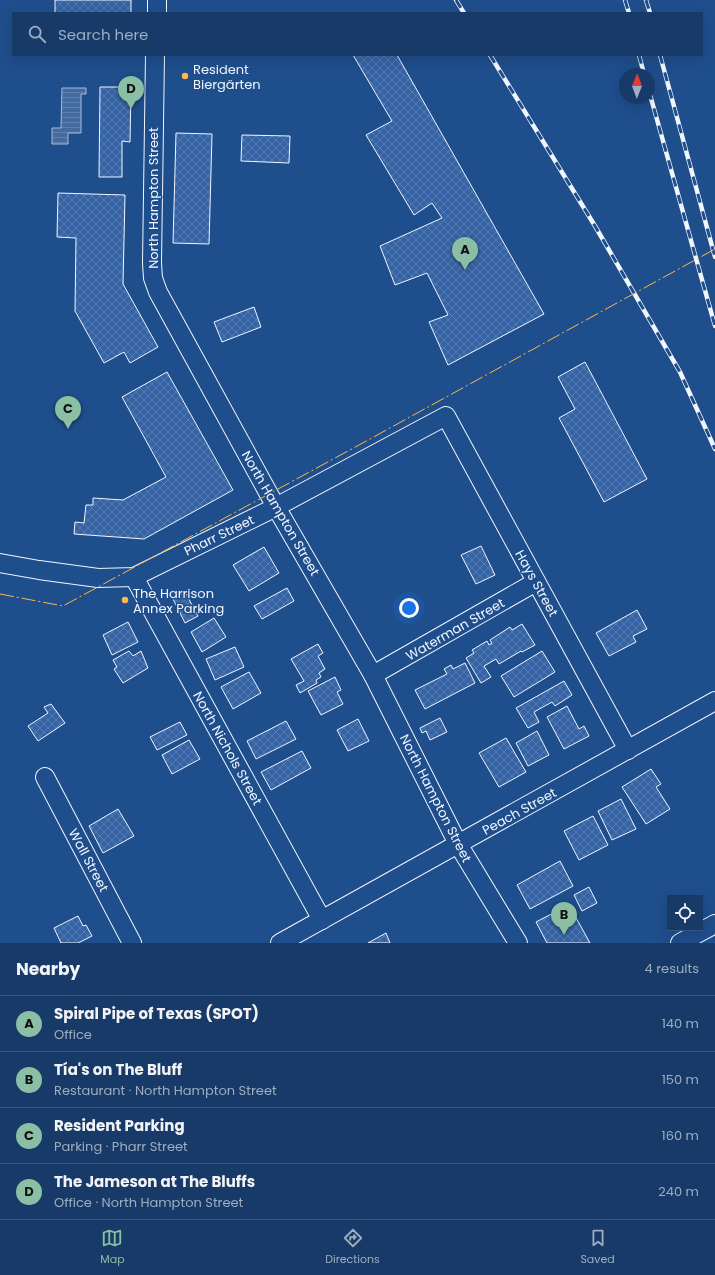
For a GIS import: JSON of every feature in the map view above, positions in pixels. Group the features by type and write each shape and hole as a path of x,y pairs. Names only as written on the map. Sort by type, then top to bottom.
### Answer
{"street":[{"path":"157,0 157,12"},
{"name":"North Hampton Street","path":"155,56 152,263 158,292 276,507 373,675 458,844 518,943"},
{"name":"Pharr Street","path":"0,563 98,578 134,577 276,507 446,416"},
{"name":"Hays Street","path":"446,416 628,750"},
{"name":"North Nichols Street","path":"134,577 322,920"},
{"name":"Waterman Street","path":"373,675 536,582"},
{"name":"Peach Street","path":"280,943 715,701"},
{"name":"Wall Street","path":"45,777 132,943"},
{"path":"680,943 715,924"}],"water":[{"path":"62,88 86,88 86,94 81,94 81,133 68,133 68,144 52,144 52,128 61,128"}],"building":[{"path":"55,0 131,0 131,12 55,12"},
{"path":"354,56 398,56 544,314 448,365 429,322 448,315 427,273 395,285 380,246 442,218 432,203 414,215 366,135 392,121"},
{"path":"100,87 131,87 130,142 122,141 122,177 99,177"},
{"path":"176,133 212,134 209,244 173,243"},
{"path":"242,135 290,136 289,163 241,161"},
{"path":"58,193 125,195 123,284 158,347 130,363 124,352 104,363 75,311 76,238 57,237"},
{"path":"254,307 261,327 222,342 214,322"},
{"path":"585,362 647,479 604,502 559,418 575,409 558,377"},
{"path":"167,372 233,490 144,539 74,534 75,522 84,523 86,505 93,505 93,498 123,500 166,477 122,397"},
{"path":"481,546 495,575 476,584 461,555"},
{"path":"264,547 279,573 249,591 233,565"},
{"path":"287,588 294,601 262,619 254,606"},
{"path":"185,592 198,616 185,623 173,599"},
{"path":"637,610 647,629 633,636 636,642 609,656 596,633"},
{"path":"214,618 226,637 202,652 191,632"},
{"path":"128,622 138,642 112,655 103,635"},
{"path":"522,624 535,645 522,652 521,651 499,664 496,659 484,666 491,677 481,683 466,658 474,653 472,650 487,641 489,645 492,643 490,640 510,627 512,630"},
{"path":"318,644 323,653 318,656 325,669 319,673 321,677 316,680 317,683 300,693 296,685 304,681 291,659"},
{"path":"235,647 244,667 215,680 206,659"},
{"path":"129,651 133,656 141,651 148,668 123,683 114,669 117,667 113,660"},
{"path":"542,651 555,672 514,697 501,676"},
{"path":"465,663 475,683 425,709 415,690 447,674 444,669 451,665 453,669"},
{"path":"249,672 261,693 233,709 221,687"},
{"path":"335,677 341,690 337,692 343,704 321,715 308,691"},
{"path":"564,681 572,695 555,706 552,702 534,712 539,722 528,728 516,708"},
{"path":"51,704 65,723 38,741 28,726 48,713 44,707"},
{"path":"567,706 579,729 584,726 589,736 564,749 547,717"},
{"path":"440,718 447,732 430,740 426,731 422,733 420,728"},
{"path":"358,719 369,741 348,751 337,730"},
{"path":"286,721 296,739 256,759 247,741"},
{"path":"180,722 187,735 157,750 150,737"},
{"path":"537,731 549,755 528,766 516,743"},
{"path":"506,738 526,772 499,787 479,753"},
{"path":"189,740 200,759 172,774 162,755"},
{"path":"302,751 311,768 271,790 261,772"},
{"path":"651,769 661,784 656,787 670,809 646,824 622,787"},
{"path":"621,799 636,829 612,840 598,811"},
{"path":"118,809 134,836 103,853 89,826"},
{"path":"593,816 608,845 579,860 564,831"},
{"path":"560,861 573,886 530,909 517,885"},
{"path":"589,887 597,903 582,911 574,895"},
{"path":"569,905 590,943 547,943 536,922"},
{"path":"78,916 83,926 86,925 92,936 78,943 61,943 54,928"},
{"path":"386,933 390,943 368,943"}],"railway":[{"path":"456,0 463,12"},
{"path":"625,0 629,12"},
{"path":"646,0 650,12"},
{"path":"491,56 595,226 680,372 715,449"},
{"path":"639,56 642,68"},
{"path":"660,56 715,257"},
{"path":"653,104 715,326"}],"power":[{"path":"0,594 63,606 715,249"}],"place":[{"name":"Resident Biergärten","path":"185,76"},
{"name":"The Jameson at The Bluffs","path":"131,109"},
{"name":"Spiral Pipe of Texas (SPOT)","path":"465,270"},
{"name":"Resident Parking","path":"68,429"},
{"name":"The Harrison Annex Parking","path":"125,600"},
{"name":"Tía's on The Bluff","path":"564,935"}]}
